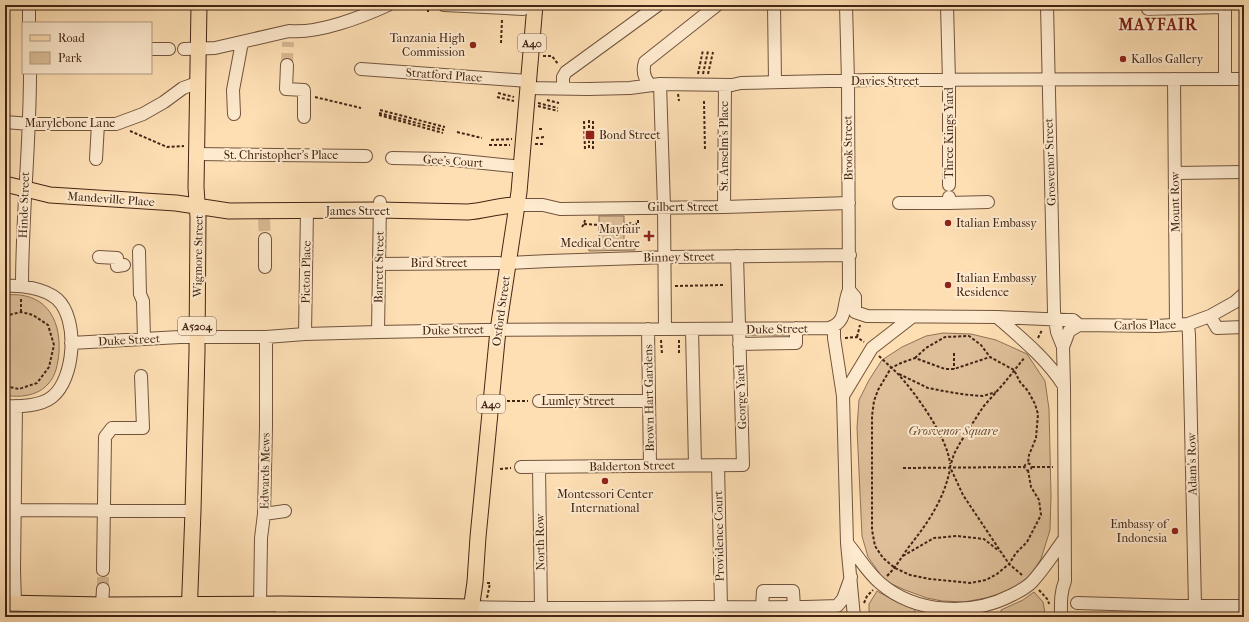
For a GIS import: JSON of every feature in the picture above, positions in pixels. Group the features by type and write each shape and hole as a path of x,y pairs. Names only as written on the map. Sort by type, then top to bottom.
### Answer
{"main road":[{"name":"Wigmore Street","path":"189,610 197,337 198,207 196,187 197,83 191,49 199,5"},
{"name":"Oxford Street","path":"471,612 475,582 503,263 517,205 522,163 528,84 529,7"},
{"name":"Mandeville Place","path":"5,184 50,195 176,203 198,207"},
{"name":"James Street","path":"198,207 265,215 307,210 379,206 468,212 480,211 504,205 517,205"},
{"path":"12,608 102,605 169,605 189,610 260,605 282,610 471,612"}],"street":[{"path":"30,5 30,22"},
{"path":"444,5 529,7"},
{"path":"563,89 566,72 658,5"},
{"path":"663,335 664,207 655,85 644,74 643,68 645,62 717,5"},
{"path":"774,5 775,82"},
{"name":"Brook Street","path":"838,322 849,290 850,255 846,5"},
{"name":"Three Kings Yard","path":"947,5 949,195"},
{"name":"Grosvenor Street","path":"1047,5 1050,321"},
{"path":"1148,5 1148,9 1225,6 1225,79"},
{"path":"191,49 215,48 242,42 289,37 298,32 336,25 382,6"},
{"path":"234,114 233,90 242,42"},
{"path":"152,49 169,49"},
{"path":"287,65 286,89 304,90 304,117"},
{"name":"Stratford Place","path":"361,69 528,84"},
{"name":"Hinde Street","path":"22,291 25,189 30,124 30,74"},
{"name":"Davies Street","path":"528,84 563,89 630,88 655,85 725,85 775,82 1048,79 1244,79"},
{"name":"Mount Row","path":"1174,79 1175,173 1182,324"},
{"name":"Marylebone Lane","path":"5,122 30,124 116,124 143,114 164,102 183,88 197,83"},
{"name":"St. Anselm's Place","path":"724,207 725,85"},
{"path":"96,159 98,124"},
{"name":"St. Christopher's Place","path":"196,149 366,156"},
{"name":"Gee's Court","path":"392,158 444,159 513,166"},
{"path":"1175,173 1244,172"},
{"path":"900,203 949,195 988,202"},
{"name":"Gilbert Street","path":"517,205 543,205 560,209 849,204"},
{"name":"Barrett Street","path":"378,332 382,264 379,206"},
{"name":"Picton Place","path":"305,334 307,210"},
{"path":"265,239 265,267"},
{"path":"140,251 132,265 143,301 144,339"},
{"name":"Binney Street","path":"503,263 738,256 850,255"},
{"name":"George Yard","path":"738,256 743,465"},
{"path":"99,257 117,258 117,266 132,265"},
{"name":"Bird Street","path":"382,264 503,263"},
{"path":"5,286 22,291 41,290 56,298 64,306 68,319 71,343 70,363 62,387 51,398 30,405 10,406 11,518 14,578 12,608"},
{"name":"Brook Street","path":"849,290 855,297 858,318"},
{"name":"Carlos Place","path":"1050,321 1073,320 1079,325 1182,324 1210,316 1235,302 1244,294"},
{"path":"854,617 847,543 843,396 834,338 838,322 848,317 858,318 867,316 997,317 1050,321 1057,332 1063,347 1065,581 1061,591 1058,611"},
{"path":"1210,316 1217,328 1244,327"},
{"path":"843,396 872,348 912,317"},
{"path":"997,317 1045,361 1055,372 1064,387"},
{"name":"Duke Street","path":"71,343 197,337 266,337 305,334 498,330 648,329 663,335 692,329 829,328 838,322"},
{"name":"Adam's Row","path":"1182,324 1189,330 1195,605"},
{"path":"1063,347 1069,331 1079,325"},
{"path":"739,344 796,344 796,328"},
{"name":"Brown Hart Gardens","path":"648,329 650,466"},
{"path":"692,329 695,466"},
{"name":"Edwards Mews","path":"260,605 261,538 264,514 266,427 266,337"},
{"path":"103,570 105,437 112,428 143,428 141,376"},
{"name":"Lumley Street","path":"539,401 649,401"},
{"name":"Providence Court","path":"718,465 721,607"},
{"name":"Balderton Street","path":"521,467 743,465"},
{"name":"North Row","path":"539,467 541,613"},
{"path":"11,518 193,511"},
{"path":"264,514 285,511"},
{"path":"847,543 880,583 898,595 924,605 956,609 972,608 998,601 1018,592 1031,583 1065,538"},
{"path":"471,612 640,612 721,607 757,610 837,606 843,599 851,577"},
{"path":"1065,581 1071,595 1077,603"},
{"path":"102,589 102,605"},
{"path":"757,610 763,591 793,591 794,608"},
{"path":"1058,611 1077,603 1178,611 1195,605 1244,606"}],"path":[{"path":"428,5 428,12"},
{"path":"501,43 502,17"},
{"path":"701,85 703,50"},
{"path":"701,85 708,51"},
{"path":"701,85 713,52"},
{"path":"543,56 552,56"},
{"path":"315,97 361,108"},
{"path":"704,101 705,151"},
{"path":"444,130 379,113 444,130"},
{"path":"589,120 589,150"},
{"path":"584,121 585,150"},
{"path":"593,121 593,150"},
{"path":"116,124 167,147 196,149"},
{"path":"539,129 544,129"},
{"path":"457,132 482,138"},
{"path":"624,223 638,224"},
{"path":"584,224 599,225"},
{"path":"674,286 724,285"},
{"path":"21,312 22,291"},
{"path":"5,316 21,312 34,315 48,325 54,345 49,367 37,383 19,389 5,386"},
{"path":"857,337 858,318"},
{"path":"1038,338 1050,321"},
{"path":"662,354 663,335"},
{"path":"903,468 1024,467 1028,470 1031,487 1039,500 1042,515 1027,542 1016,553 1009,564 998,574 986,580 970,583 910,574 895,568 883,558 875,546 872,530 872,416 874,401 878,390 891,368 915,358 926,348 945,337 969,336 981,344 990,357 1014,370 1020,382 1028,391 1038,414 1036,438 1029,455 1028,463 1024,467"},
{"path":"844,338 857,337 868,344"},
{"path":"679,340 679,354"},
{"path":"876,352 910,388 940,435 949,458 950,467 963,495 1009,564 1043,594 1058,611"},
{"path":"862,606 867,596 895,568 930,520 942,495 954,454 982,407 1029,352"},
{"path":"954,353 954,369"},
{"path":"915,358 945,369 954,369 990,357"},
{"path":"897,373 928,388 949,392 983,396 997,391"},
{"name":"Lumley Street","path":"507,401 539,401"},
{"path":"1028,463 1032,467"},
{"path":"1028,470 1032,467 1064,467"},
{"path":"902,557 934,538 957,536 984,539 1001,552"},
{"path":"487,603 490,583"}],"green space":[{"path":"599,216 624,216 624,243 635,243 635,250 589,251 589,244 599,244"},
{"path":"5,295 30,297 40,302 53,318 57,328 59,352 55,373 51,381 44,388 34,394 22,396 5,395"},
{"name":"Grosvenor Square","path":"943,333 971,334 996,340 1027,354 1045,381 1049,409 1051,496 1050,530 1041,559 1028,580 1010,590 991,597 964,602 942,601 927,598 885,581 868,557 862,536 857,428 859,400 869,380 882,360 902,347 926,336"},
{"path":"877,591 895,601 915,609 915,613 869,612 869,604"},
{"path":"1034,592 1043,602 1045,613 1001,613 1001,610 1023,600"}],"tunnel":[{"path":"287,65 288,42"},
{"path":"264,219 265,239"},
{"path":"103,570 103,589"}],"place":[{"name":"Tanzania High Commission","path":"473,45"},
{"name":"Kallos Gallery","path":"1123,59"},
{"name":"Bond Street","path":"590,135"},
{"name":"Italian Embassy","path":"948,223"},
{"name":"Mayfair Medical Centre","path":"649,236"},
{"name":"Italian Embassy Residence","path":"948,285"},
{"name":"Montessori Center International","path":"605,481"},
{"name":"Embassy of Indonesia","path":"1175,531"}],"district":[{"name":"MAYFAIR","path":"1158,24"}]}
